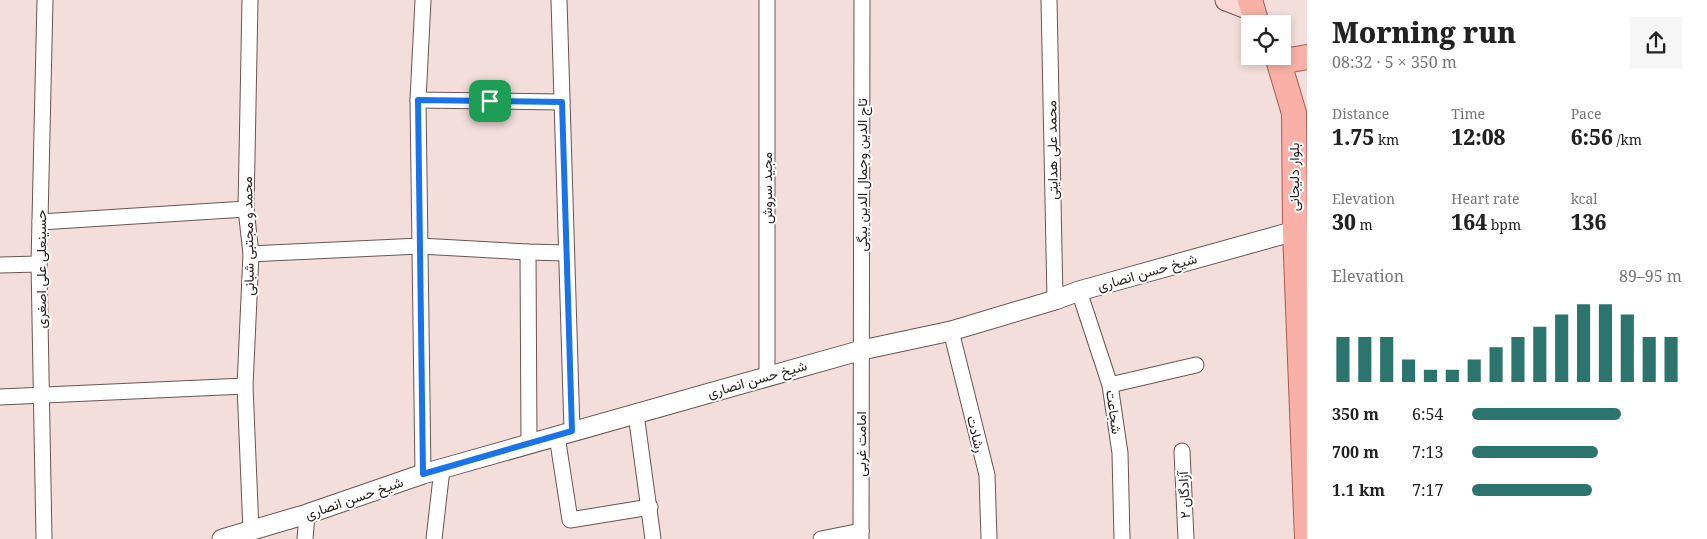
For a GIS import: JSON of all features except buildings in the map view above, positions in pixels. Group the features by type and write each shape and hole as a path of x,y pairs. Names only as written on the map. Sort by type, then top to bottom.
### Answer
{"main road":[{"path":"1226,0 1253,11"},
{"path":"1291,60 1307,57"},
{"name":"بلوار دلیجانی","path":"1280,65 1294,113 1294,230 1307,539"}],"street":[{"name":"حسینعلی علی اصغری","path":"44,539 39,264 45,0"},
{"name":"محمد و مجتبی شبانی","path":"250,0 246,209 251,254 245,386 251,531"},
{"path":"422,0 418,100 423,474"},
{"path":"559,0 566,252 564,434 570,520 650,507"},
{"name":"مجید سروش","path":"767,0 767,376"},
{"name":"تاج الدین وجمال الدین بیگی","path":"862,0 862,350"},
{"name":"محمد علی هدایتی","path":"1049,0 1055,300"},
{"path":"418,100 562,102"},
{"path":"40,222 246,209"},
{"name":"شیخ حسن انصاری","path":"222,539 307,514 423,474 862,350 951,331 1055,300 1078,291 1294,230"},
{"path":"251,254 420,246 528,252 566,252"},
{"path":"528,252 529,444"},
{"path":"0,265 39,264"},
{"name":"شجاعت","path":"1078,291 1110,385 1120,453 1122,539"},
{"name":"رشادت","path":"951,331 986,475 989,539"},
{"name":"امامت غربی","path":"861,535 862,350"},
{"path":"1110,385 1196,366"},
{"path":"0,398 245,386"},
{"path":"636,414 650,507 652,539"},
{"name":"آزادگان ۲","path":"1182,452 1186,539"},
{"path":"434,539 442,469"},
{"path":"305,539 307,514"},
{"path":"821,539 861,535"}],"route":[{"path":"418,100 490,101 562,102 572,431 423,474 418,100"}]}
